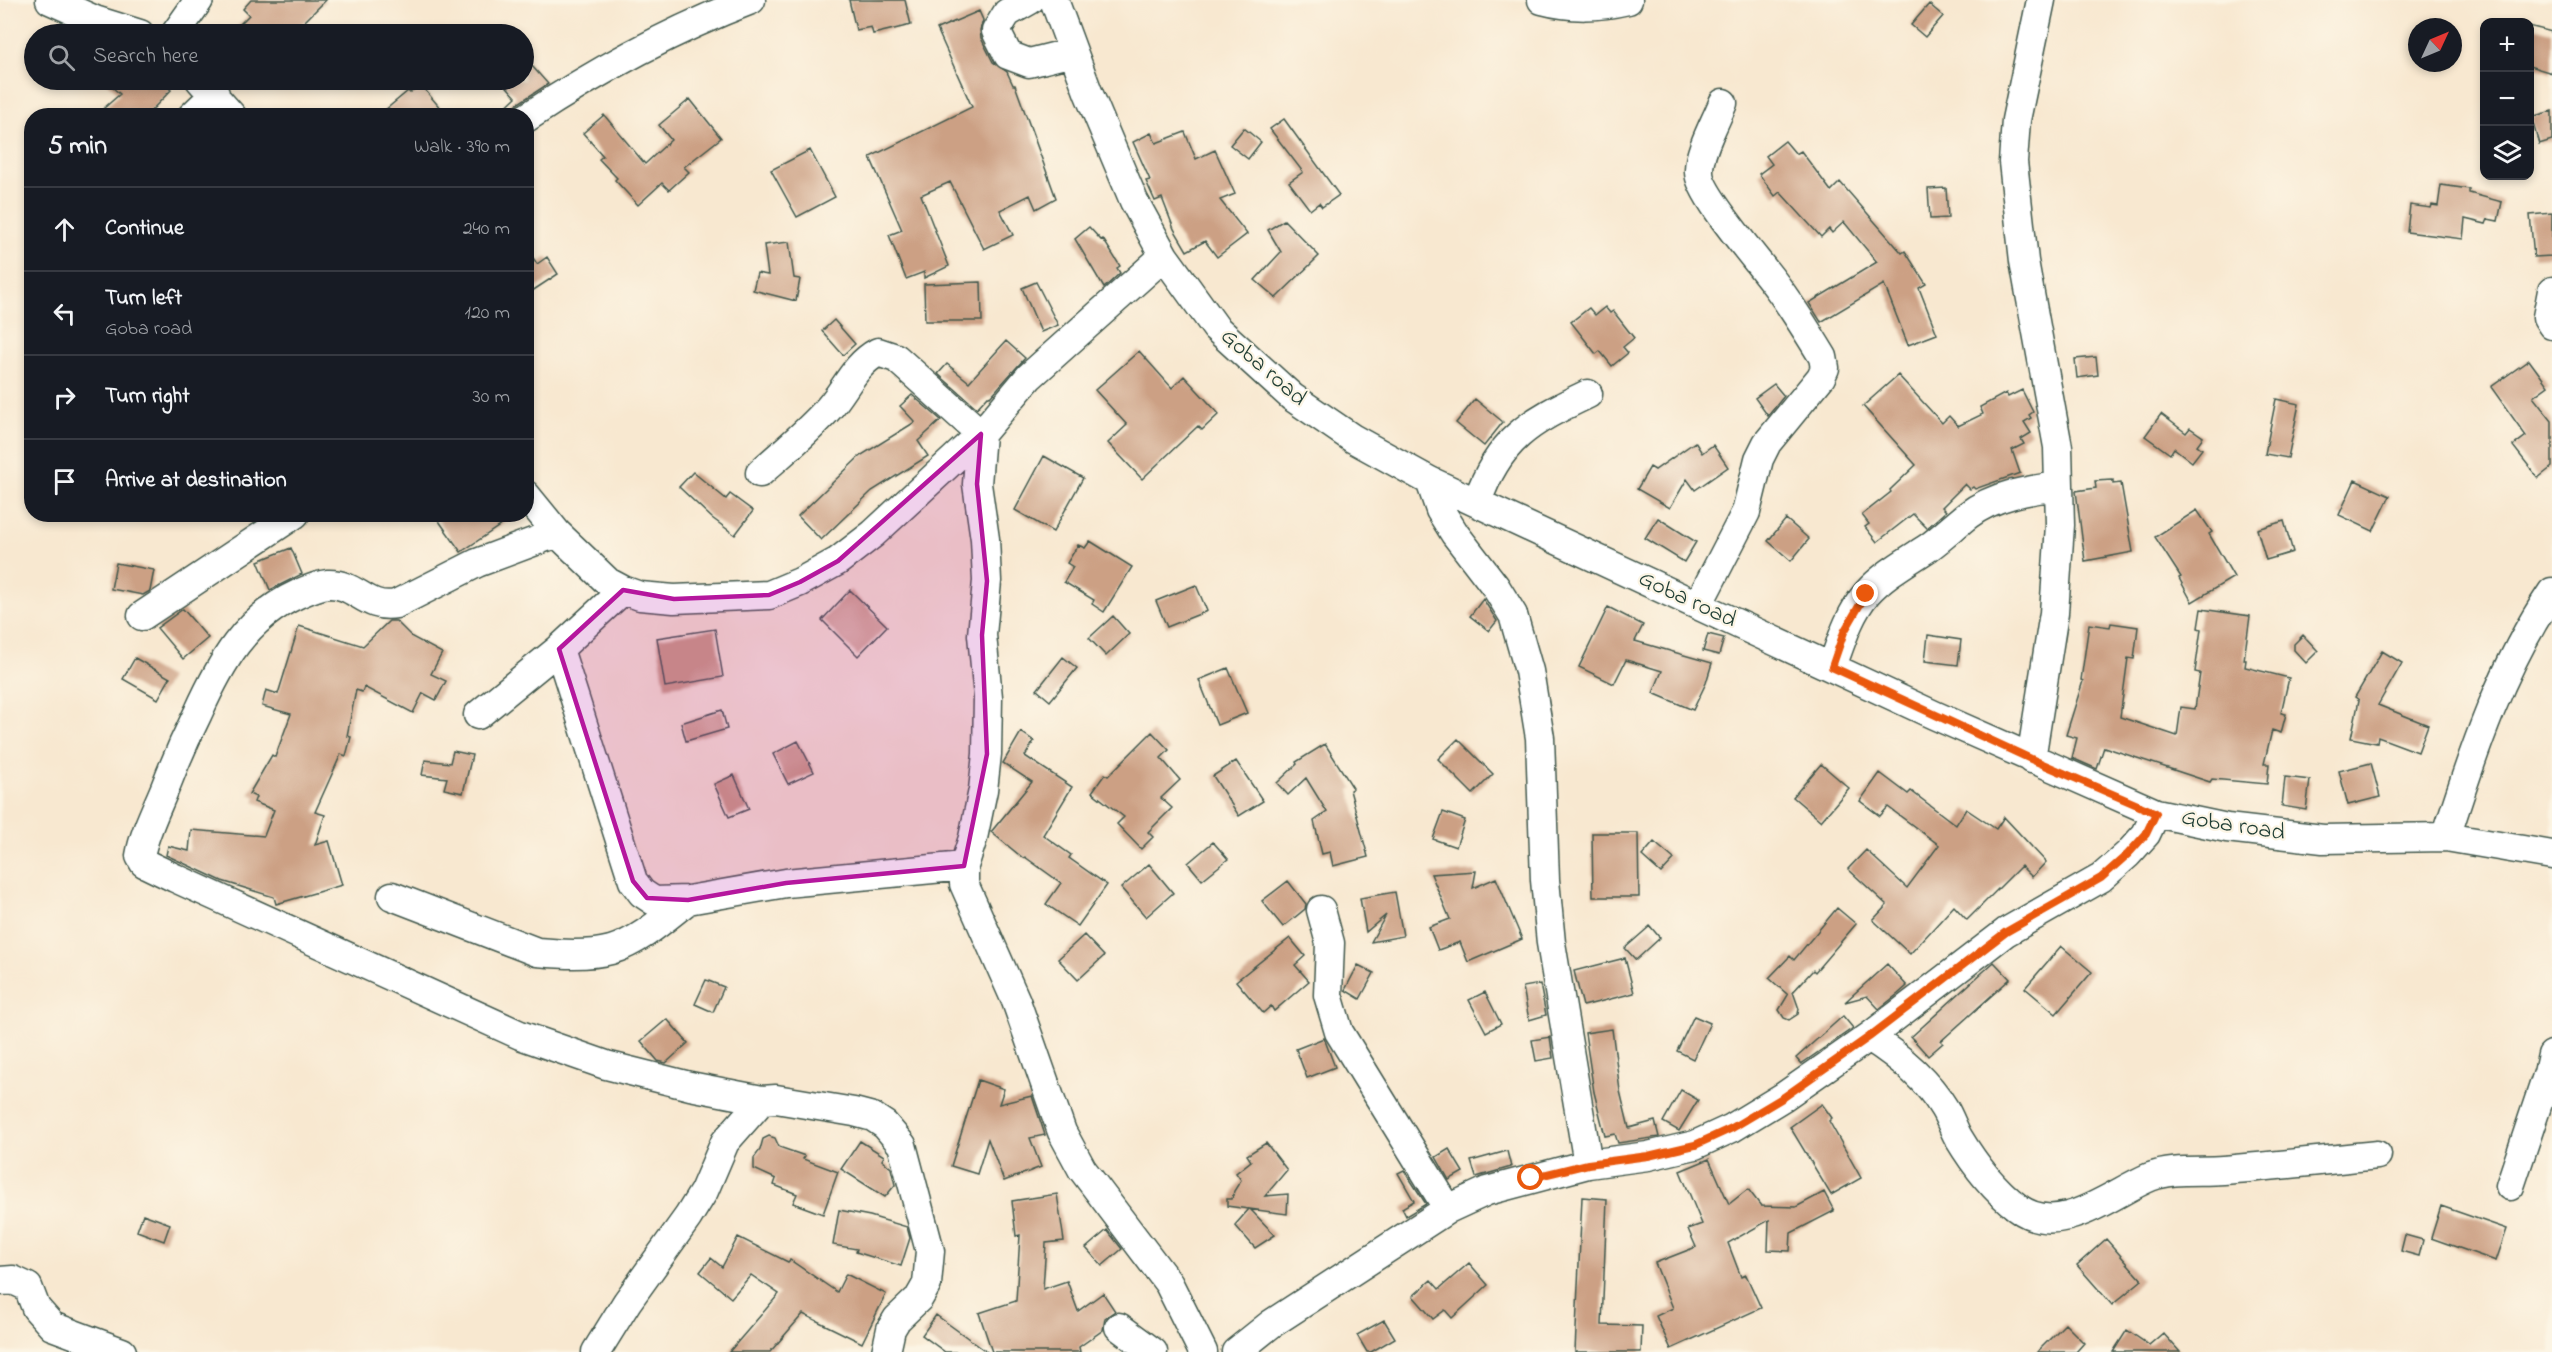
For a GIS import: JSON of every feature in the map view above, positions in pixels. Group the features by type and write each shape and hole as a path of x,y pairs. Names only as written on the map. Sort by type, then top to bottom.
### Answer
{"street":[{"path":"50,0 108,24"},
{"path":"182,24 200,0"},
{"path":"534,112 611,65 663,38 751,0"},
{"path":"1030,0 1007,13 996,31 1008,55 1029,63 1073,52"},
{"name":"Goba road","path":"1054,0 1134,201 1164,255 1216,328 1292,397 1352,438 1430,480 1477,502 2031,759 2156,813 2227,828 2324,839 2446,837 2552,855"},
{"path":"1542,0 1560,5 1602,6 1628,0"},
{"path":"2031,759 2054,613 2059,561 2058,447 2024,261 2013,162 2016,120 2040,0"},
{"path":"202,108 216,96"},
{"path":"1698,605 1746,512 1752,482 1763,451 1825,368 1823,357 1779,290 1723,217 1703,185 1699,173 1701,161 1723,103"},
{"path":"534,505 557,533 608,582 623,590 640,596 674,598 769,595 800,582 838,561 873,534 981,434 1029,377 1164,255"},
{"path":"2552,291 2547,317 2552,325"},
{"path":"759,473 814,424 831,406 866,358 878,352 896,358 981,434"},
{"path":"1477,502 1487,474 1498,455 1517,435 1553,410 1587,394"},
{"path":"981,434 977,484 985,539 987,582 982,635 988,697 987,754 979,810 964,866 968,892 1016,1001 1062,1132 1082,1168 1169,1284 1203,1352"},
{"path":"1430,480 1440,510 1513,615 1529,670 1540,738 1545,880 1551,943 1588,1164"},
{"path":"1832,667 1844,632 1855,612 1866,594 1883,579 1940,540 1970,513 1990,502 2022,491 2059,486"},
{"path":"142,616 283,522"},
{"path":"557,533 477,563 396,604 385,607 375,605 346,588 328,584 281,601 234,644 220,666 175,762 140,856 144,863 175,878 520,1035 606,1065 690,1086 762,1100 798,1102 873,1117 885,1125 902,1145 930,1251 927,1284 919,1298 902,1314 891,1329 886,1352"},
{"path":"478,715 559,649 623,590"},
{"path":"2446,837 2470,762 2507,670 2552,592"},
{"path":"559,649 633,880 642,893 654,901 688,900 786,883 964,866"},
{"path":"1236,1352 1271,1324 1448,1209 1487,1191 1588,1164 1648,1156 1695,1145 1732,1128 1784,1097 1869,1037 2006,932 2101,878 2146,834 2156,813"},
{"path":"392,896 537,952 562,954 611,950 639,937 688,900"},
{"path":"1321,910 1330,943 1329,1007 1339,1032 1448,1209"},
{"path":"1869,1037 1896,1054 1915,1071 1944,1108 1970,1158 2016,1206 2032,1217 2051,1219 2077,1213 2104,1202 2151,1176 2179,1171 2219,1171 2377,1155"},
{"path":"2510,1186 2552,1055"},
{"path":"596,1352 627,1302 704,1191 725,1142 762,1100"},
{"path":"0,1281 13,1280 28,1287 36,1308 52,1326 122,1352"},
{"path":"1119,1327 1153,1352"}],"highlighted area":[{"path":"981,434 977,484 987,581 982,635 987,754 964,866 786,883 688,900 647,898 633,881 559,649 623,590 674,599 769,595 800,582 838,561"}],"building":[{"path":"251,0 326,0 302,24 240,24 249,15 243,9"},
{"path":"849,0 905,0 911,25 873,34 871,27 856,30"},
{"path":"1929,4 1943,16 1925,37 1911,25"},
{"path":"979,11 983,20 980,30 981,38 993,62 1007,72 1015,85 1056,198 1036,209 1030,195 1000,210 1013,235 984,249 950,182 921,195 949,266 924,278 924,272 906,279 889,235 902,230 870,157 972,107 937,29"},
{"path":"2534,27 2552,32 2552,73 2534,68"},
{"path":"534,68 548,84 517,104 515,108 504,108 516,97 510,90 534,90"},
{"path":"115,90 171,90 154,108 104,108 120,94"},
{"path":"413,90 425,90 440,108 388,108 408,91 410,93"},
{"path":"690,99 721,138 684,167 689,172 669,190 662,183 638,205 615,180 617,178 599,159 603,156 583,133 604,115 645,164 671,140 659,125"},
{"path":"2552,111 2552,140 2539,144 2534,127 2534,116"},
{"path":"1284,119 1339,195 1322,207 1319,203 1310,210 1289,182 1303,172 1270,129"},
{"path":"1244,128 1261,142 1248,159 1230,145"},
{"path":"1185,132 1196,159 1215,150 1235,194 1220,200 1247,234 1217,257 1205,241 1187,251 1174,229 1162,198 1155,201 1146,181 1150,180 1133,142 1151,133 1156,143"},
{"path":"1785,141 1796,154 1801,151 1831,191 1840,182 1902,253 1905,251 1926,284 1919,288 1937,334 1908,345 1884,284 1821,322 1809,303 1877,262 1844,222 1832,233 1829,229 1821,237 1780,192 1775,196 1759,174 1772,164 1766,156"},
{"path":"810,150 835,197 797,217 771,170"},
{"path":"2441,185 2469,189 2469,193 2502,202 2498,221 2488,219 2486,224 2465,219 2463,239 2407,232 2410,205 2431,208 2432,205 2438,206"},
{"path":"1946,188 1948,218 1930,219 1928,189"},
{"path":"2552,213 2552,256 2534,257 2530,215"},
{"path":"1284,220 1319,256 1276,298 1255,280 1281,252 1268,230"},
{"path":"1089,227 1101,240 1103,239 1120,266 1117,268 1120,273 1104,288 1075,239"},
{"path":"789,242 794,278 800,279 796,301 753,290 757,273 768,275 764,245"},
{"path":"547,257 558,274 534,290 534,259 537,264"},
{"path":"981,282 982,321 925,321 924,284"},
{"path":"1036,282 1058,325 1041,332 1022,288"},
{"path":"1605,307 1610,313 1613,311 1634,338 1623,347 1628,353 1612,366 1600,351 1596,354 1571,322 1589,308 1595,315"},
{"path":"834,320 855,344 843,355 822,331"},
{"path":"1006,341 1025,358 977,408 938,374 947,364 969,382"},
{"path":"1139,351 1172,388 1184,376 1219,414 1202,430 1198,426 1142,479 1108,443 1127,425 1095,390"},
{"path":"2096,357 2098,375 2077,378 2075,359"},
{"path":"2529,360 2548,386 2533,397 2552,421 2552,467 2538,478 2513,446 2526,436 2491,387"},
{"path":"1898,375 1942,423 1949,416 1958,426 1983,414 1980,407 2006,393 2008,397 2022,390 2033,412 2029,415 2031,418 2024,422 2031,433 2021,439 2024,444 2012,450 2020,473 1975,489 1973,487 1970,489 1965,484 1942,507 1946,511 1927,528 1913,514 1877,542 1865,527 1869,524 1862,515 1891,492 1890,490 1916,465 1863,406"},
{"path":"1774,384 1784,396 1768,416 1755,398"},
{"path":"912,395 941,420 918,441 928,456 872,491 821,540 798,516 860,456 915,422 900,406"},
{"path":"1475,399 1503,422 1484,446 1456,423"},
{"path":"2276,399 2299,404 2288,458 2265,454"},
{"path":"2161,414 2186,433 2190,428 2203,437 2197,445 2202,449 2192,462 2174,448 2170,454 2145,436"},
{"path":"1695,442 1702,453 1713,445 1728,467 1695,490 1687,479 1670,508 1637,489 1650,467 1655,470"},
{"path":"1044,456 1083,478 1053,532 1015,510"},
{"path":"693,472 726,499 730,494 753,511 735,535 712,518 679,487"},
{"path":"2113,480 2113,484 2121,483 2133,552 2085,561 2076,491 2096,488 2095,481"},
{"path":"2355,480 2390,496 2373,531 2339,515"},
{"path":"2197,510 2212,532 2209,534 2234,577 2192,602 2179,578 2181,577 2155,537"},
{"path":"1658,518 1696,542 1684,562 1645,538"},
{"path":"1786,519 1809,539 1791,561 1768,541"},
{"path":"2284,521 2293,552 2266,560 2257,529"},
{"path":"440,522 505,522 461,552"},
{"path":"1090,541 1132,567 1104,612 1092,604 1094,600 1064,582 1073,567 1067,563 1078,545 1085,548"},
{"path":"291,548 302,574 270,590 258,561"},
{"path":"116,563 154,570 150,591 143,595 111,589"},
{"path":"1196,585 1207,611 1167,627 1156,601"},
{"path":"850,590 887,626 858,656 822,620"},
{"path":"1483,599 1497,621 1489,631 1470,616"},
{"path":"1608,607 1643,625 1635,641 1712,663 1706,683 1693,710 1653,693 1662,671 1626,660 1614,684 1579,667"},
{"path":"183,609 208,638 183,659 157,628"},
{"path":"2201,609 2250,616 2245,667 2289,678 2281,713 2286,714 2281,733 2272,730 2264,764 2269,764 2267,784 2212,779 2210,782 2104,747 2097,769 2072,758 2077,738 2066,735 2083,681 2081,680 2089,624 2110,627 2111,623 2138,627 2134,659 2128,658 2120,717 2177,736 2181,707 2195,709 2200,673 2195,672 2201,629 2198,628"},
{"path":"1113,616 1129,634 1106,656 1089,638"},
{"path":"389,621 396,621 412,637 442,653 431,674 446,681 436,700 423,693 413,713 364,687 362,692 356,690 347,736 351,737 346,756 341,754 315,812 325,815 315,845 329,841 342,885 276,904 274,897 222,881 166,855 168,846 189,851 191,830 264,836 274,810 254,802 256,797 249,794 272,755 275,757 291,714 262,706 266,690 278,694 299,626 363,646"},
{"path":"715,629 723,677 665,687 657,638"},
{"path":"1708,634 1724,638 1719,655 1703,651"},
{"path":"1928,635 1961,640 1958,665 1925,661"},
{"path":"2303,635 2318,651 2306,663 2294,650 2294,644"},
{"path":"2382,651 2402,663 2378,705 2428,725 2418,752 2378,737 2377,743 2351,738 2359,700 2355,697"},
{"path":"1063,657 1077,668 1050,701 1037,690"},
{"path":"135,658 170,678 158,699 123,679"},
{"path":"1228,668 1247,713 1217,725 1199,680"},
{"path":"722,710 727,729 686,741 681,723"},
{"path":"1021,732 1034,741 1025,756 1072,787 1043,835 1071,855 1069,858 1107,885 1078,926 1046,904 1061,883 1025,857 1023,858 991,832 1032,782 1003,763"},
{"path":"1152,732 1169,750 1161,758 1180,780 1161,798 1172,808 1148,832 1153,837 1141,849 1117,824 1124,817 1092,792 1105,774 1108,776"},
{"path":"1458,739 1493,774 1473,794 1438,759"},
{"path":"798,741 814,772 788,784 773,754"},
{"path":"1325,744 1353,788 1350,790 1368,857 1333,866 1330,852 1322,854 1314,821 1327,812 1306,778 1288,795 1277,783 1297,764 1296,762"},
{"path":"453,751 472,755 463,793 444,789 447,778 422,775 425,760 450,763"},
{"path":"1236,761 1263,801 1239,816 1213,776"},
{"path":"2371,763 2380,797 2348,805 2339,771"},
{"path":"1821,764 1849,788 1821,821 1793,797"},
{"path":"1880,773 1908,794 1911,791 1956,825 1966,809 1996,829 2004,817 2046,862 2032,877 2021,866 1967,920 1954,906 1910,954 1873,920 1887,905 1848,869 1866,850 1907,888 1939,845 1888,807 1880,816 1860,801"},
{"path":"734,775 749,809 729,817 714,784"},
{"path":"2285,777 2310,780 2306,810 2282,806"},
{"path":"1443,812 1465,820 1456,847 1433,839"},
{"path":"1592,833 1638,833 1639,897 1593,897"},
{"path":"1213,842 1228,859 1202,880 1188,863"},
{"path":"1654,842 1674,859 1661,873 1642,856"},
{"path":"1149,864 1173,893 1146,917 1121,888"},
{"path":"1476,871 1473,888 1496,878 1522,939 1468,962 1460,942 1438,950 1429,927 1450,919 1431,874"},
{"path":"1288,881 1306,904 1305,909 1283,927 1262,901"},
{"path":"1395,892 1403,936 1371,942 1386,915 1366,932 1360,898"},
{"path":"1837,908 1856,924 1815,972 1813,970 1793,992 1799,1009 1798,1014 1789,1020 1784,1018 1779,1010 1788,995 1769,978 1790,956 1794,960"},
{"path":"1650,926 1660,938 1636,960 1625,948"},
{"path":"1084,935 1104,956 1078,980 1058,959"},
{"path":"1290,938 1305,956 1295,965 1309,981 1274,1011 1271,1006 1263,1013 1236,981"},
{"path":"2061,946 2092,972 2056,1014 2025,988"},
{"path":"1625,958 1634,993 1583,1006 1574,971"},
{"path":"1994,962 2010,979 1941,1041 1943,1043 1928,1056 1911,1037"},
{"path":"1887,964 1907,986 1879,1009 1867,996 1845,1002"},
{"path":"1358,965 1374,973 1360,999 1345,990"},
{"path":"706,980 724,987 713,1012 695,1004"},
{"path":"1540,984 1546,1015 1529,1020 1523,987"},
{"path":"1485,992 1501,1024 1486,1032 1469,1000"},
{"path":"1694,1016 1710,1023 1693,1059 1677,1051"},
{"path":"1843,1016 1853,1028 1801,1064 1796,1058"},
{"path":"667,1019 688,1043 666,1063 658,1061 641,1041"},
{"path":"1612,1029 1620,1091 1629,1128 1655,1121 1659,1137 1618,1143 1615,1134 1605,1136 1594,1092 1585,1033"},
{"path":"1550,1037 1553,1058 1536,1061 1532,1040"},
{"path":"1324,1038 1335,1067 1307,1078 1296,1049"},
{"path":"978,1080 1004,1089 999,1104 1032,1096 1045,1135 1030,1138 1041,1167 1004,1181 988,1139 977,1174 951,1166"},
{"path":"1681,1090 1698,1100 1679,1131 1663,1122"},
{"path":"1822,1104 1832,1118 1829,1121 1861,1178 1831,1195 1790,1127"},
{"path":"769,1136 775,1138 779,1147 805,1156 803,1159 838,1172 823,1214 793,1203 797,1194 774,1185 776,1179 754,1169 754,1158 760,1150 763,1139"},
{"path":"860,1141 884,1156 882,1160 891,1168 895,1185 885,1197 841,1169"},
{"path":"1266,1143 1287,1170 1265,1196 1288,1194 1287,1214 1250,1209 1275,1235 1255,1248 1235,1225 1249,1209 1227,1206 1227,1199 1232,1199 1241,1180 1236,1173 1251,1161 1247,1155"},
{"path":"1449,1149 1463,1172 1449,1180 1436,1157"},
{"path":"1507,1151 1511,1167 1476,1177 1471,1161"},
{"path":"1709,1159 1729,1204 1748,1189 1761,1206 1796,1207 1824,1192 1834,1211 1791,1233 1790,1251 1768,1250 1769,1220 1728,1243 1741,1277 1746,1275 1761,1308 1671,1349 1656,1316 1673,1308 1655,1263 1696,1247 1688,1229 1702,1224 1680,1171"},
{"path":"1404,1170 1426,1204 1406,1216 1402,1208 1414,1201 1398,1173"},
{"path":"1057,1194 1064,1241 1046,1243 1043,1289 1067,1281 1078,1311 1103,1293 1115,1311 1105,1318 1103,1330 1079,1347 1080,1352 992,1352 979,1313 1016,1301 1020,1235 1016,1236 1012,1201"},
{"path":"1582,1197 1607,1199 1602,1325 1642,1326 1641,1352 1575,1352"},
{"path":"2441,1206 2507,1229 2496,1261 2431,1238"},
{"path":"839,1210 907,1227 910,1238 901,1266 856,1252 857,1249 833,1245"},
{"path":"143,1214 170,1224 164,1241 137,1231"},
{"path":"1107,1230 1122,1249 1102,1266 1086,1248"},
{"path":"2405,1235 2423,1240 2419,1256 2401,1251"},
{"path":"738,1237 788,1262 790,1260 837,1292 846,1274 886,1294 862,1343 803,1314 770,1352 729,1352 779,1294 751,1275 731,1298 700,1272 711,1258 722,1267"},
{"path":"2106,1239 2142,1280 2112,1305 2077,1265"},
{"path":"1469,1263 1488,1285 1452,1318 1445,1310 1433,1319 1413,1296 1431,1280 1439,1289"},
{"path":"936,1315 987,1352 945,1352 922,1335"},
{"path":"1384,1320 1395,1338 1367,1352 1357,1335"},
{"path":"2065,1324 2084,1343 2076,1352 2037,1352"},
{"path":"2127,1330 2149,1345 2163,1333 2180,1352 2113,1352"}],"route":[{"path":"1531,1178 1588,1164 1648,1156 1695,1145 1732,1128 1784,1097 1869,1037 2006,932 2101,878 2146,834 2156,813 2031,759 1832,667 1844,632 1866,594"}]}
